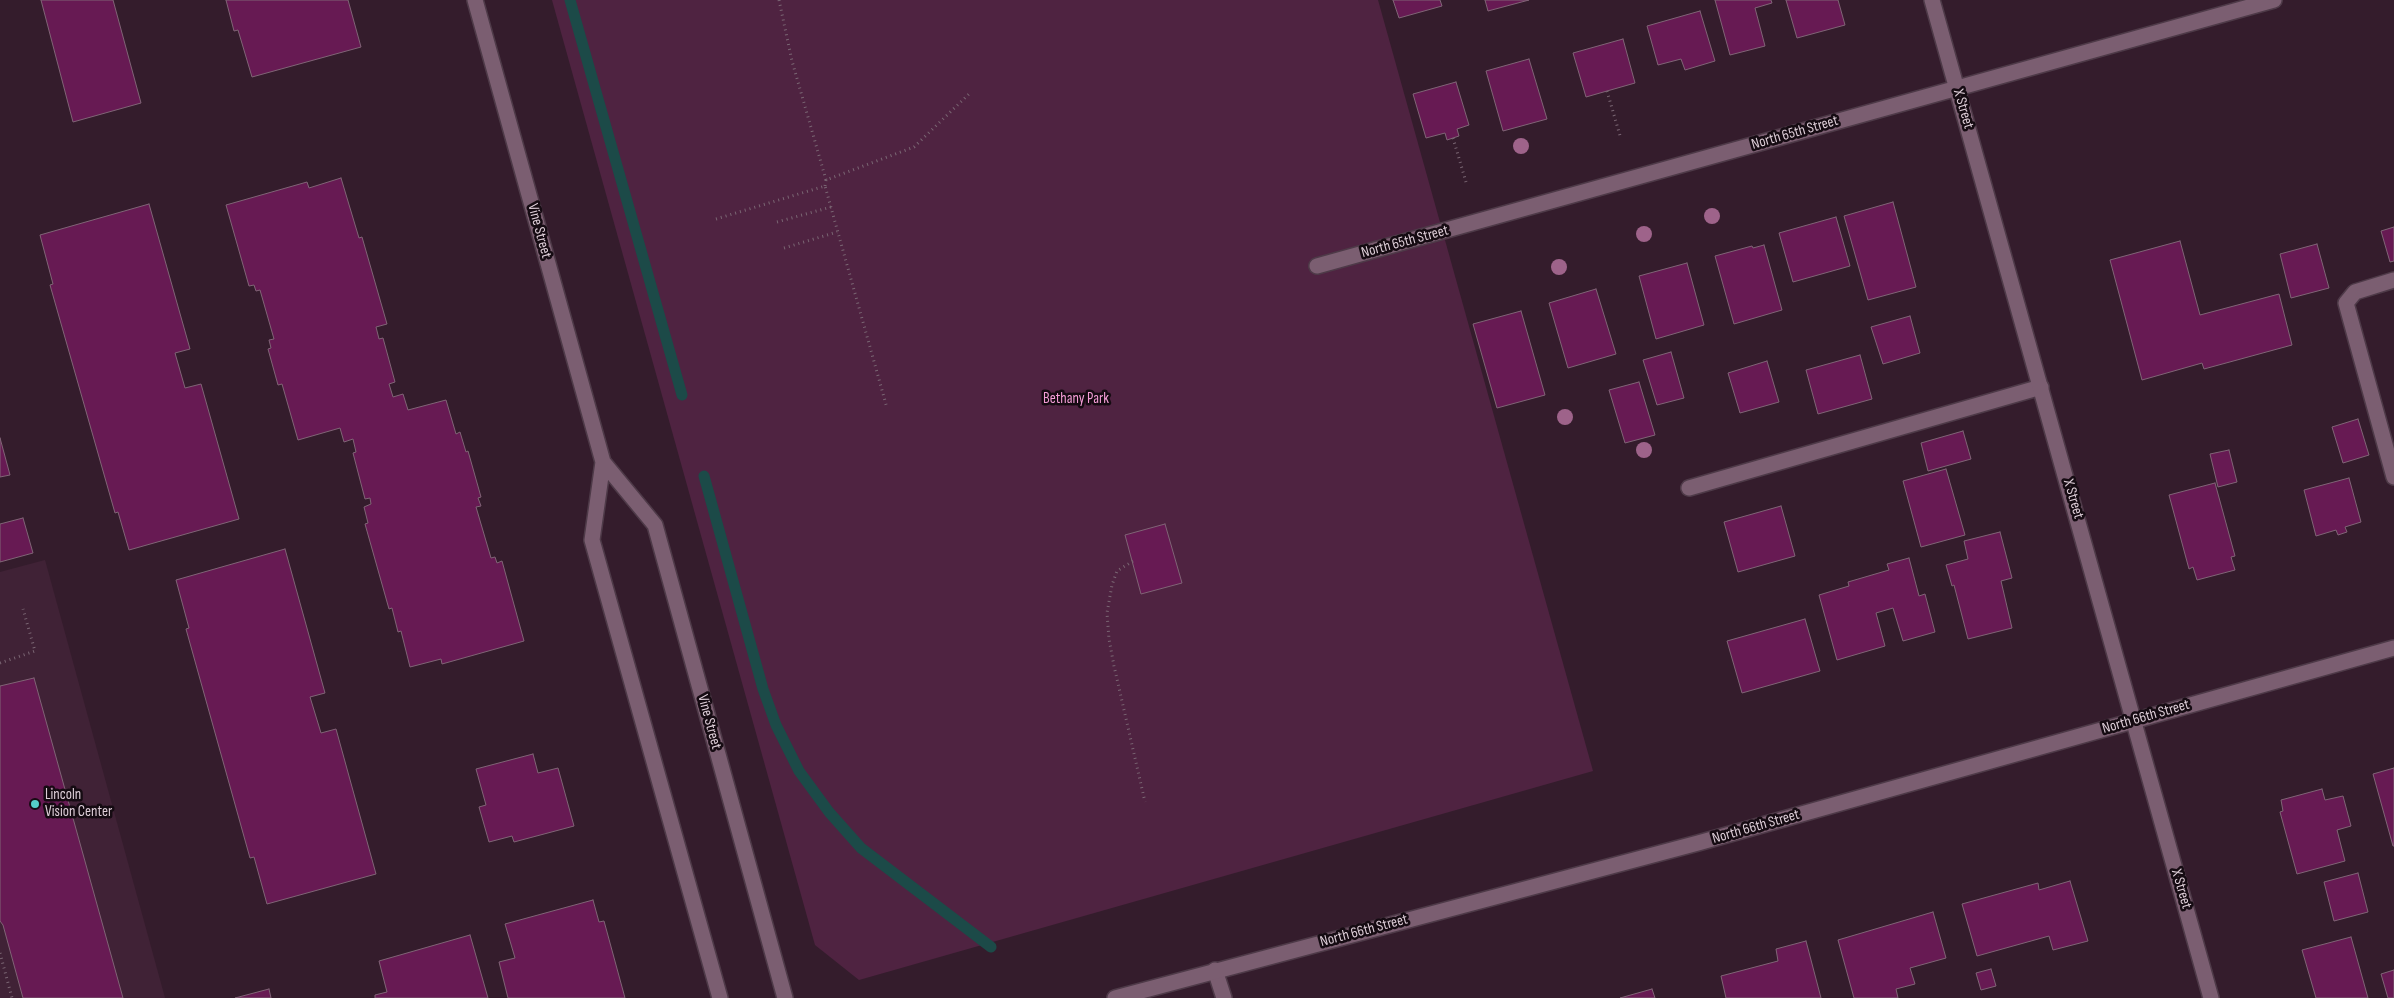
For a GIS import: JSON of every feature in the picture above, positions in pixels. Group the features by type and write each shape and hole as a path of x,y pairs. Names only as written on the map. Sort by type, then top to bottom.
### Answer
{"main road":[{"name":"Vine Street","path":"475,0 603,462 592,540 720,998"},
{"name":"X Street","path":"1932,0 2211,998"},
{"name":"North 65th Street","path":"1317,266 2274,0"},
{"path":"2394,280 2355,292 2346,303 2394,477"},
{"path":"1689,488 2041,387"},
{"name":"Vine Street","path":"603,462 655,525 784,998"},
{"name":"North 66th Street","path":"1115,998 1688,845 2394,648"},
{"path":"1215,970 1224,998"}],"path":[{"path":"779,0 792,61 826,180 825,186 837,232 887,408"},
{"path":"1608,91 1621,139"},
{"path":"826,180 914,147 969,94"},
{"path":"1453,138 1466,182"},
{"path":"716,219 825,186"},
{"path":"777,222 831,207"},
{"path":"784,248 837,232"},
{"path":"1133,561 1117,571 1112,585 1107,613 1114,666 1146,802"},
{"path":"0,663 35,651 23,609"},
{"path":"0,953 12,998"}],"shaded area":[{"path":"45,560 165,998 0,998 0,572"}],"green space":[{"name":"Bethany Park","path":"552,0 1378,0 1593,771 859,980 815,945"}],"building":[{"path":"41,0 113,0 141,103 73,122"},
{"path":"226,0 348,0 361,47 252,77 238,30 234,31"},
{"path":"1393,0 1440,0 1442,6 1399,18"},
{"path":"1485,0 1529,0 1488,11"},
{"path":"1715,0 1771,0 1772,3 1755,8 1765,46 1730,55"},
{"path":"1786,0 1838,0 1845,25 1797,38"},
{"path":"1700,11 1715,61 1685,70 1681,59 1658,65 1647,26"},
{"path":"1623,39 1635,83 1586,97 1573,53"},
{"path":"1529,59 1547,119 1503,131 1486,71"},
{"path":"1456,82 1469,125 1457,129 1459,136 1447,140 1445,133 1426,138 1413,94"},
{"path":"341,178 359,238 362,237 387,324 376,327 379,339 383,338 395,382 389,384 393,397 403,394 408,410 446,400 456,434 460,432 466,452 468,451 481,497 478,498 481,506 476,507 491,558 495,557 497,563 502,561 524,641 442,664 441,659 410,667 401,631 398,632 392,608 389,609 365,524 368,523 364,507 371,504 370,498 365,499 353,453 356,452 353,439 344,442 340,428 298,440 282,384 278,385 268,349 271,348 269,340 274,339 260,290 256,291 254,285 249,286 226,205 307,182 309,188"},
{"path":"1893,202 1916,287 1868,300 1844,216"},
{"path":"149,204 190,349 175,353 185,388 201,384 239,519 129,550 118,512 115,513 50,285 53,284 40,235"},
{"path":"1836,217 1850,266 1793,282 1779,233"},
{"path":"2394,227 2394,261 2390,262 2381,231"},
{"path":"2180,241 2200,315 2279,294 2292,345 2204,369 2202,363 2142,380 2110,260"},
{"path":"2317,244 2329,288 2291,298 2280,254"},
{"path":"1764,245 1782,310 1734,324 1715,256 1752,246 1753,248"},
{"path":"1687,263 1704,325 1656,339 1639,276"},
{"path":"1596,289 1616,354 1568,368 1549,303"},
{"path":"1521,311 1545,395 1497,408 1473,324"},
{"path":"1910,316 1920,353 1883,364 1871,327"},
{"path":"1671,352 1684,398 1657,405 1643,360"},
{"path":"1860,355 1872,399 1818,414 1806,370"},
{"path":"1767,361 1779,402 1740,413 1728,373"},
{"path":"1639,382 1655,435 1625,443 1609,390"},
{"path":"2358,419 2369,455 2343,463 2332,427"},
{"path":"1963,431 1971,459 1928,471 1921,443"},
{"path":"0,438 10,475 0,477"},
{"path":"2229,450 2237,482 2218,487 2210,454"},
{"path":"1946,469 1965,535 1921,547 1903,481"},
{"path":"2349,478 2361,522 2345,527 2347,532 2338,535 2336,530 2316,536 2304,490"},
{"path":"2215,483 2235,556 2231,557 2235,570 2197,580 2193,567 2189,569 2169,495"},
{"path":"1781,506 1795,556 1738,572 1724,522"},
{"path":"23,518 33,553 0,562 0,524"},
{"path":"1165,524 1182,583 1141,594 1125,535"},
{"path":"2000,532 2012,578 2001,581 2012,628 1968,639 1954,585 1952,586 1946,565 1968,559 1964,541"},
{"path":"285,549 325,693 310,697 321,733 336,729 376,874 267,904 254,857 250,858 186,629 189,628 176,580"},
{"path":"1909,558 1919,596 1925,594 1935,632 1903,641 1893,608 1876,613 1885,646 1837,660 1819,595 1849,586 1848,582 1889,570 1887,564"},
{"path":"1805,619 1820,671 1742,693 1727,641"},
{"name":"Lincoln Vision Center","path":"34,678 123,998 23,998 3,925 0,921 0,686"},
{"path":"533,754 538,773 558,768 574,826 514,842 512,836 489,842 479,807 486,805 476,769"},
{"path":"2394,768 2394,846 2393,846 2373,774"},
{"path":"2322,789 2325,800 2343,796 2351,826 2337,830 2345,861 2297,874 2280,812 2283,811 2281,800"},
{"path":"2358,873 2368,912 2334,921 2324,882"},
{"path":"2070,881 2088,941 2053,950 2049,936 1977,956 1962,904 2038,883 2039,890"},
{"path":"593,900 599,922 604,921 625,998 508,998 499,962 515,958 505,924"},
{"path":"1933,912 1946,958 1910,968 1915,984 1896,989 1898,998 1854,998 1838,940"},
{"path":"470,935 488,998 375,998 375,995 387,992 379,961"},
{"path":"2351,937 2368,998 2316,998 2302,950"},
{"path":"1806,941 1821,998 1726,998 1721,976 1778,961 1776,949"},
{"path":"1991,969 1996,986 1981,990 1976,973"},
{"path":"2394,970 2394,998 2388,998 2381,974"},
{"path":"269,989 271,998 235,998"},
{"path":"1652,989 1655,998 1620,998"}],"waterway":[{"path":"570,0 682,395"},
{"path":"704,476 763,689 776,725 799,771 829,812 861,848 991,947"}],"place":[{"name":"Lincoln Vision Center","path":"35,804"}]}
